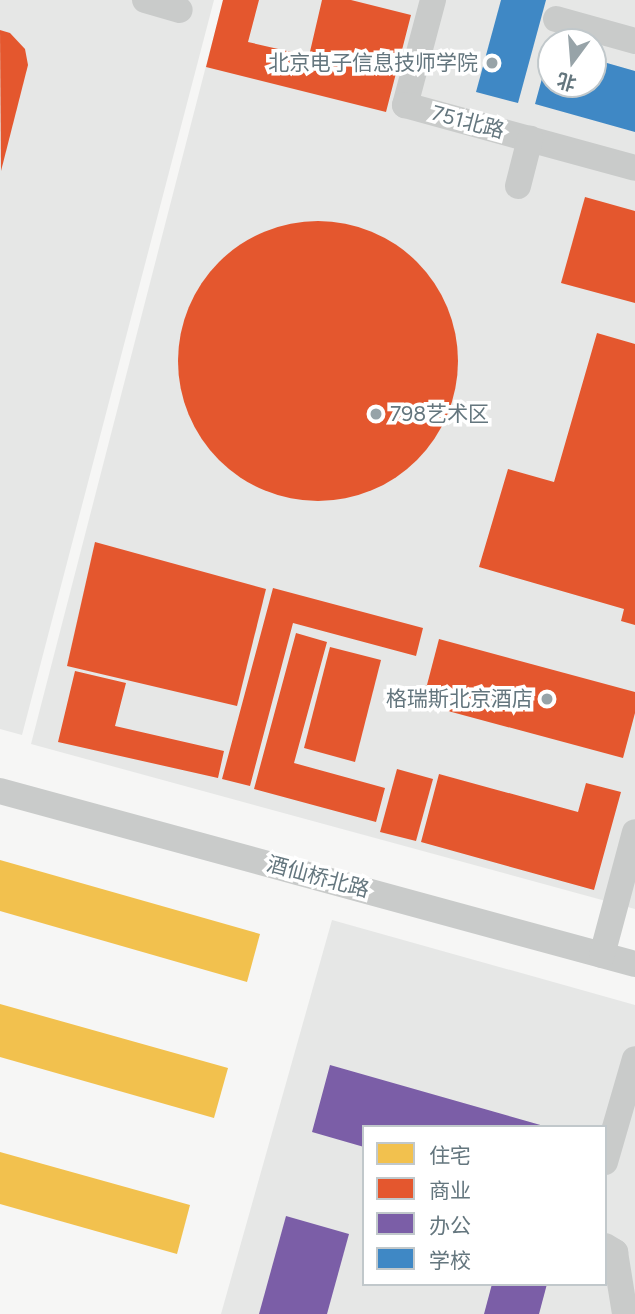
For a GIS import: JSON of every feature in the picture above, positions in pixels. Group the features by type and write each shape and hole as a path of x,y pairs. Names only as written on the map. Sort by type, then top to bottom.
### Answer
{"street":[{"path":"145,0 180,10"},
{"name":"751北路","path":"433,0 405,105 635,168"},
{"path":"556,19 635,41"},
{"path":"517,186 530,139"},
{"name":"酒仙桥北路","path":"0,791 635,964"},
{"path":"602,955 635,832"},
{"path":"607,1154 635,1059"},
{"path":"607,1247 615,1252 625,1314"}],"shaded area":[{"path":"0,0 214,0 22,735 0,729"},
{"name":"798艺术区","path":"223,0 635,0 635,909 31,744"},
{"path":"332,920 635,1005 635,1314 221,1314"}],"building: 住宅":[{"path":"0,860 260,934 247,982 0,911"},
{"path":"0,1004 228,1068 214,1118 0,1057"},
{"path":"0,1152 190,1205 177,1254 0,1204"}],"building: 商业":[{"path":"223,0 259,0 248,42 309,56 322,0 351,0 411,15 386,112 206,67"},
{"path":"0,30 10,33 25,49 28,65 1,171"},
{"path":"585,197 635,211 635,303 561,283"},
{"path":"332,221 372,231 384,237 407,253 426,272 448,307 456,334 456,388 448,415 435,439 417,460 396,478 372,491 332,501 304,501 264,491 240,478 219,460 201,439 188,415 180,388 178,347 188,307 201,283 219,262 240,244 264,231 291,223"},
{"path":"597,333 635,344 635,625 621,621 624,609 479,567 508,469 554,482"},
{"path":"95,542 266,589 237,706 67,666"},
{"path":"273,588 423,628 416,656 293,623 250,786 222,779"},
{"path":"296,633 327,642 294,763 385,788 376,822 254,789"},
{"path":"439,639 635,692 635,713 623,758 422,704"},
{"path":"330,647 381,660 355,762 304,748"},
{"path":"75,671 126,683 115,726 224,751 218,778 58,742"},
{"path":"397,769 433,779 416,841 380,832"},
{"path":"439,774 578,812 586,783 621,792 594,890 421,842"}],"building: 办公":[{"path":"330,1065 540,1125 362,1125 362,1146 312,1132"},
{"path":"286,1216 349,1234 327,1314 259,1314"},
{"path":"491,1286 546,1286 539,1314 484,1314"}],"building: 学校":[{"path":"501,0 546,0 518,103 476,92"},
{"path":"607,63 635,71 635,132 535,104 537,97 607,98"}],"place":[{"name":"北京电子信息技师学院","path":"492,63"},
{"name":"798艺术区","path":"376,414"},
{"name":"格瑞斯北京酒店","path":"547,699"}]}
